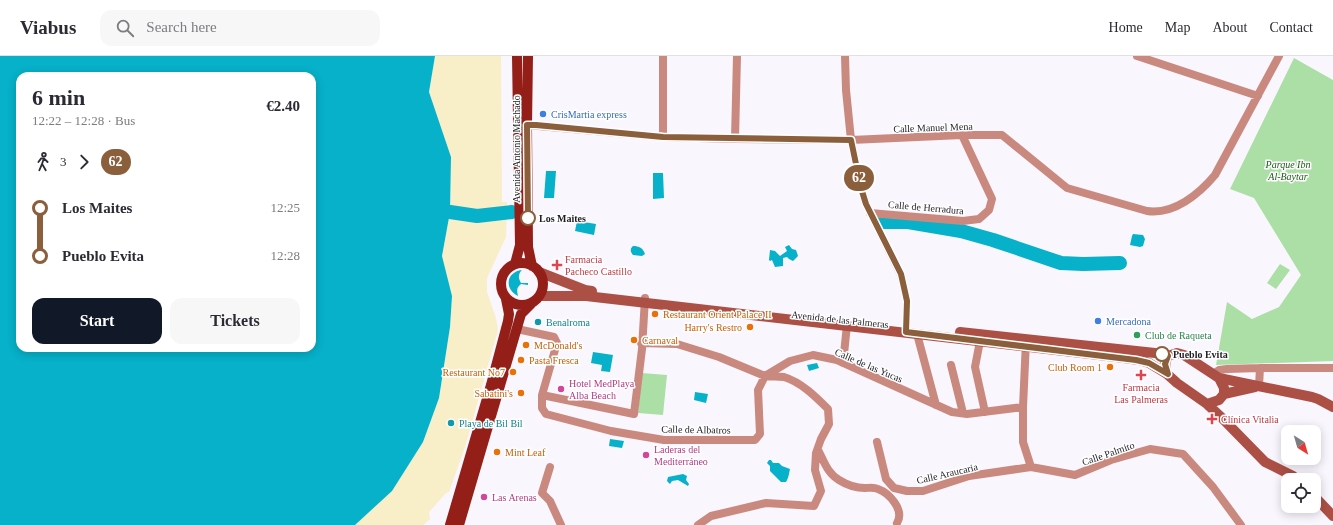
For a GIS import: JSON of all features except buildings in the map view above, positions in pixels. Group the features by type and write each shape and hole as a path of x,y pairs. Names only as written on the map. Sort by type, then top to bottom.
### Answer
{"main road":[{"name":"Avenida Antonio Machado","path":"515,264 520,245 517,56"},
{"name":"Avenida Antonio Machado","path":"528,56 528,247 536,269"},
{"path":"459,525 521,314 540,296 542,290 543,283 536,269 526,264 515,264 504,273 501,279 500,286 502,293 511,303 524,306 531,304"},
{"path":"450,525 508,321 509,314 506,298"}],"street":[{"path":"663,56 663,137"},
{"path":"736,139 738,56"},
{"path":"845,56 846,90 851,140 861,188 881,236 901,274 907,301 906,329"},
{"path":"1137,56 1258,96"},
{"name":"Calle Manuel Mena","path":"527,125 663,137 736,139 851,140 962,135 1002,135 1067,188 1153,212 1165,211 1184,202 1206,185 1215,175 1279,56"},
{"name":"Calle de Herradura","path":"870,212 964,221 979,219 989,210 992,199 962,135"},
{"name":"Avenida de las Palmeras","path":"536,269 585,290 644,300 847,325 906,329 917,334 980,341 1026,342 1139,360 1149,363 1168,374 1207,404"},
{"name":"Avenida de las Palmeras","path":"540,296 586,296 644,300 1026,342 1155,353 1168,356 1177,353 1184,355 1216,376"},
{"path":"517,329 554,336 558,343 542,395 634,414 642,346 644,300"},
{"path":"843,362 847,325"},
{"path":"917,334 936,405"},
{"path":"980,341 975,367 985,412"},
{"path":"1026,342 1023,442 1031,467"},
{"path":"642,346 677,344 719,356 764,376 783,377 794,381 815,395 828,409 828,424 818,449 815,470 821,491 814,506 766,503 711,516 698,525"},
{"name":"Calle de las Yucas","path":"764,376 790,361 813,355 843,362 952,412 985,412 1023,407"},
{"path":"1168,356 1165,364 1168,374"},
{"path":"951,365 963,413"},
{"path":"1216,376 1219,370 1260,368 1333,368"},
{"path":"1259,386 1260,368"},
{"name":"Calle de Albatros","path":"542,395 542,408 546,414 611,431 664,440 755,440 760,434 758,390 764,376"},
{"path":"1216,376 1312,397 1333,407"},
{"path":"1216,376 1224,388 1221,397 1222,418"},
{"path":"1259,386 1221,397 1207,404 1265,462 1287,473"},
{"name":"Calle Araucaria","path":"877,442 886,479 894,488 908,491 923,490 969,476 1031,467"},
{"path":"818,449 826,467 837,480 856,487 877,488 891,499 895,503 899,512 899,520 897,523"},
{"name":"Calle Palmito","path":"1031,467 1075,475 1111,460 1150,450 1183,454 1213,487 1241,525"},
{"path":"550,466 542,493 550,501 561,525"},
{"path":"1321,503 1333,516"}],"green space":[{"name":"Parque Ibn Al-Baytar","path":"1294,58 1333,80 1333,361 1216,365 1227,302 1252,319 1279,307 1301,275 1254,198 1230,189"},
{"path":"1280,264 1290,270 1276,289 1267,283"},
{"path":"642,373 667,375 663,415 638,413"}],"sand":[{"path":"435,56 501,56 502,202 507,202 506,237 487,278 487,292 496,318 498,330 465,447 449,492 446,493 429,512 430,519 423,525 355,525 392,490 423,442 439,398 450,327 452,296 442,256 450,212 451,157 429,92"}],"water":[{"path":"0,56 435,56 429,92 451,157 450,212 442,256 452,296 450,327 439,398 423,442 392,491 355,525 0,525"},
{"path":"546,171 556,171 554,198 544,198"},
{"path":"653,173 663,173 664,198 653,199"},
{"path":"577,221 596,224 594,235 575,231"},
{"path":"1133,234 1143,235 1145,239 1143,246 1140,247 1130,245"},
{"path":"789,245 792,249 796,250 798,256 793,261 787,257 783,258 783,266 775,267 772,260 769,260 770,250 775,251 780,256 787,251 785,247"},
{"path":"633,246 637,246 643,250 645,254 642,256 633,255 631,248"},
{"path":"522,270 519,275 520,281 521,283 528,283 528,285 519,285 517,290 518,296 510,289 509,281 513,274"},
{"path":"593,352 613,355 610,372 601,371 602,365 591,363"},
{"path":"817,363 819,368 809,371 807,365"},
{"path":"695,392 708,394 706,403 694,400"},
{"path":"610,439 624,441 622,448 609,446"},
{"path":"769,460 790,469 786,482 781,482 770,471 770,466 767,463"},
{"path":"683,474 687,476 686,480 689,484 688,486 678,480 672,481 670,484 667,481 668,477"}],"waterway":[{"path":"450,212 477,216 512,212"},
{"path":"880,222 908,222 961,231 1061,263 1120,263"}],"bus line":[{"name":"62","path":"528,218 527,125 663,137 851,140 861,188 866,204 901,274 907,301 906,332 1136,360 1149,363 1168,374 1165,364 1168,356 1162,354"}],"place":[{"name":"CrisMartia express","path":"543,114"},
{"name":"Los Maites","path":"528,218"},
{"name":"Farmacia Pacheco Castillo","path":"557,265"},
{"name":"Restaurant Orient Palace II","path":"655,314"},
{"name":"Mercadona","path":"1098,321"},
{"name":"Benalroma","path":"538,322"},
{"name":"Harry's Restro","path":"750,327"},
{"name":"Club de Raqueta","path":"1137,335"},
{"name":"Carnaval","path":"634,340"},
{"name":"McDonald's","path":"526,345"},
{"name":"Pueblo Evita","path":"1162,354"},
{"name":"Pasta Fresca","path":"521,360"},
{"name":"Club Room 1","path":"1110,367"},
{"name":"Restaurant No7","path":"513,372"},
{"name":"Farmacia Las Palmeras","path":"1141,375"},
{"name":"Hotel MedPlaya Alba Beach","path":"561,389"},
{"name":"Sabatini's","path":"521,393"},
{"name":"Clínica Vitalia","path":"1212,419"},
{"name":"Playa de Bil Bil","path":"451,423"},
{"name":"Mint Leaf","path":"497,452"},
{"name":"Laderas del Mediterráneo","path":"646,455"},
{"name":"Las Arenas","path":"484,497"}]}
